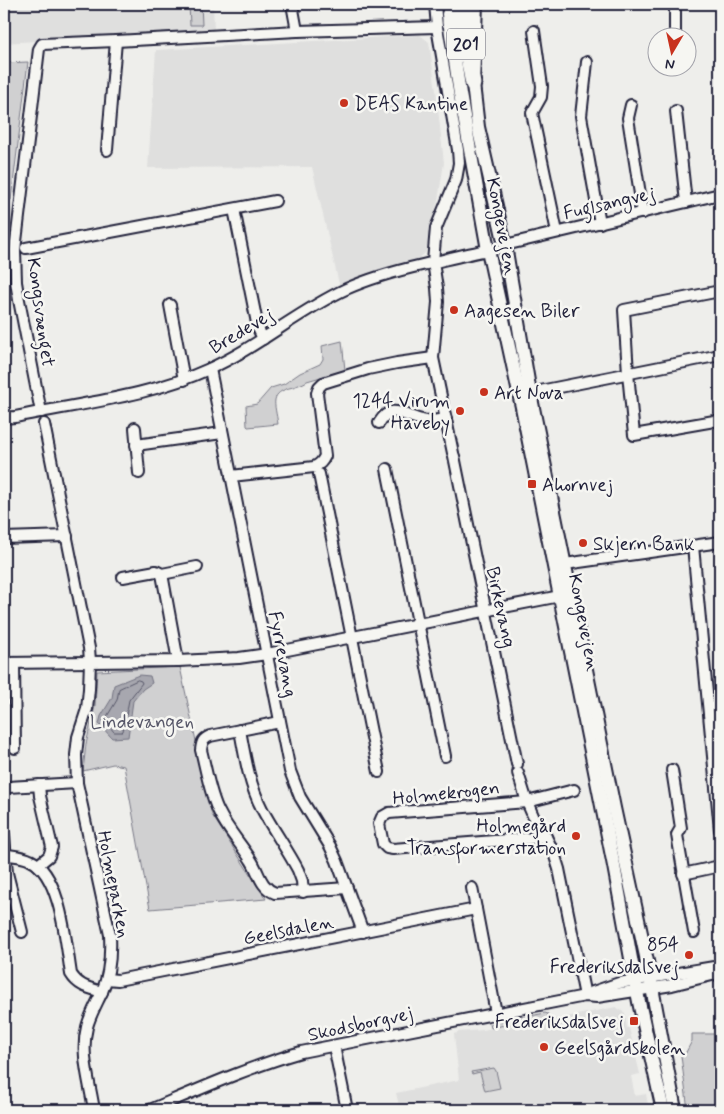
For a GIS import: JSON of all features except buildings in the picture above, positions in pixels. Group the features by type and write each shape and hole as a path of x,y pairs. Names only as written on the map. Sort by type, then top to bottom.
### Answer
{"highway":[{"name":"201","path":"443,25 451,4"},
{"name":"201","path":"463,4 464,36 473,84"}],"main road":[{"name":"201","path":"443,25 447,4"},
{"name":"201","path":"473,84 476,4"},
{"name":"Kongevejen","path":"443,25 460,94 488,250 522,407 620,899 668,1075 675,1110"},
{"name":"Kongevejen","path":"473,84 478,127 505,246 530,393 611,790 663,1110"}],"street":[{"path":"292,4 297,31"},
{"name":"Kongevejen","path":"433,358 438,302 438,288 433,262 434,239 436,228 456,180 459,164 443,25 435,4"},
{"path":"675,4 675,28"},
{"name":"Kongsvænget","path":"41,412 16,282 15,250 39,49 42,44 443,25"},
{"path":"534,31 542,86 541,96 532,113 557,232"},
{"path":"107,150 116,41"},
{"path":"587,62 581,116 600,223"},
{"path":"631,105 628,118 643,213"},
{"path":"676,111 686,202"},
{"name":"Fuglsangvej","path":"505,246 720,194"},
{"path":"26,248 275,201"},
{"path":"234,209 258,328 263,339"},
{"path":"4,249 15,250"},
{"name":"Bredevej","path":"4,418 164,387 210,369 263,339 317,304 379,275 488,250"},
{"path":"720,290 624,310 634,435 720,420"},
{"path":"170,305 184,380"},
{"path":"530,393 720,355"},
{"path":"231,476 319,465 323,461 324,456 318,393 319,387 323,383 368,369 433,358"},
{"name":"Birkevang","path":"433,358 518,768"},
{"name":"Fyrrevang","path":"210,369 290,771 300,796 337,861 363,932"},
{"path":"379,423 384,415 390,411 428,421 446,419"},
{"name":"Holmeparken","path":"44,424 89,648 89,689 86,709 78,737 76,755 77,783 110,935 106,979 87,1025 85,1040 85,1055 94,1110"},
{"path":"135,428 139,473"},
{"path":"136,445 222,433"},
{"path":"387,469 445,756"},
{"path":"319,474 379,772"},
{"path":"4,538 67,536"},
{"path":"565,564 720,542"},
{"path":"693,546 720,830"},
{"path":"122,577 156,571 162,574 197,567"},
{"path":"162,574 178,661"},
{"path":"15,748 9,663 178,661 239,658 352,638 560,596"},
{"path":"280,722 204,738 201,750 215,804 251,860 264,887 268,890 275,893 347,888"},
{"path":"240,730 252,786 262,808 298,870 303,892"},
{"name":"Holmekrogen","path":"518,768 527,802 534,818 546,836 559,869 585,996"},
{"path":"672,770 680,828 677,835 694,932"},
{"path":"4,789 8,787 77,783"},
{"path":"38,865 50,856 52,847 39,785"},
{"name":"Holmekrogen","path":"546,836 393,849 387,848 383,844 379,824 382,817 389,813 527,802 574,790"},
{"path":"4,835 7,873 22,932"},
{"path":"5,854 31,860 45,874 54,889 59,904 72,974 80,984 102,992"},
{"path":"683,874 720,866"},
{"path":"472,888 496,1013"},
{"name":"Geelsdalen","path":"106,979 118,980 476,909"},
{"path":"644,984 720,966"},
{"path":"644,984 672,985 720,973"},
{"name":"Skodsborgvej","path":"150,1110 250,1068 301,1052 585,996 608,986 644,984"},
{"path":"334,1046 347,1110"}],"shaded area":[{"path":"4,4 213,4 214,30 4,43"},
{"path":"420,35 429,42 444,163 426,252 417,260 387,267 339,284 312,167 148,168 156,50"},
{"name":"Geelsgårdskolen","path":"616,1007 625,1013 627,1028 629,1028 640,1074 631,1076 635,1096 646,1094 649,1110 400,1110 396,1093 459,1080 454,1034 457,1032 483,1030 545,1017 547,1021"}],"green space":[{"path":"189,4 201,4 202,25 190,25"},
{"path":"28,62 11,200 4,199 4,63"},
{"path":"342,341 345,370 307,381 280,392 275,400 278,424 247,426 246,406 257,404 271,388 284,384 300,373 320,364 323,359 322,346"},
{"name":"Lindevangen","path":"180,667 212,815 266,899 150,909 124,766 113,764 83,771 86,744 95,706 97,671"},
{"path":"548,1014 549,1021 543,1022 533,1019 491,1028 490,1024"},
{"path":"692,1034 720,1034 720,1110 688,1110 681,1056 684,1056 692,1041"},
{"path":"494,1068 500,1088 485,1091 480,1072 472,1074 471,1072"}],"water":[{"path":"139,675 150,676 152,683 143,689 133,701 128,737 112,738 99,724 101,716 112,698 114,685"}],"place":[{"name":"DEAS Kantine","path":"344,103"},
{"name":"Aagesen Biler","path":"454,310"},
{"name":"Art Nova","path":"484,392"},
{"name":"1244 Virum Haveby","path":"460,411"},
{"name":"Ahornvej","path":"532,484"},
{"name":"Skjern Bank","path":"583,543"},
{"name":"Holmegård Transformerstation","path":"576,836"},
{"name":"854 Frederiksdalsvej","path":"689,955"},
{"name":"Frederiksdalsvej","path":"634,1021"},
{"name":"Geelsgårdskolen","path":"544,1047"}]}
